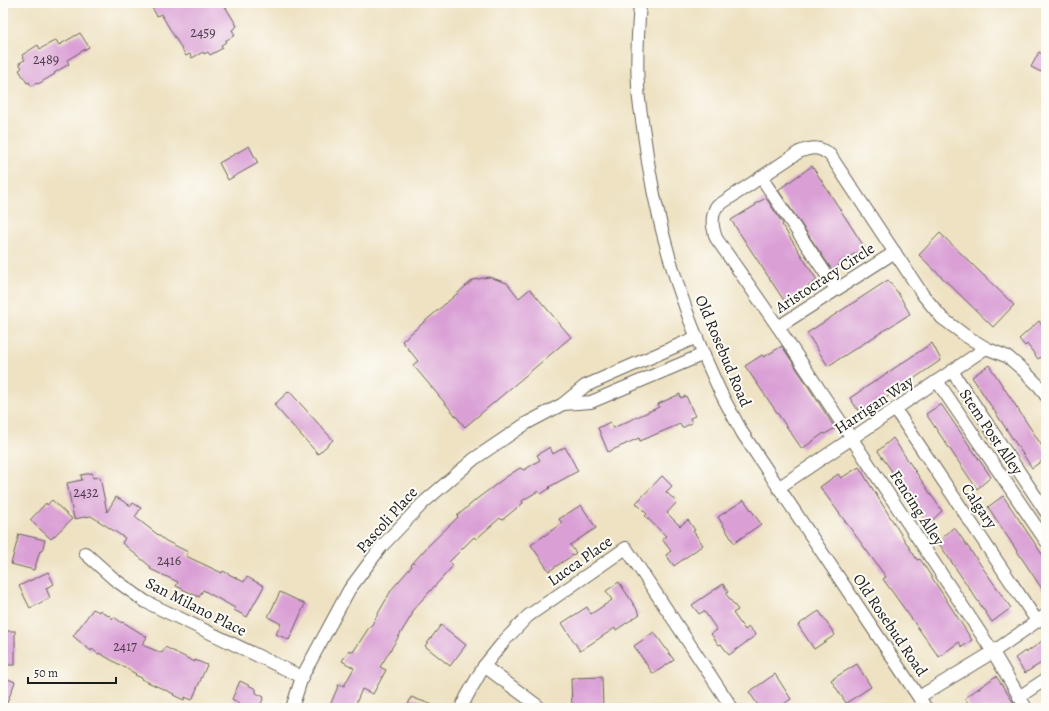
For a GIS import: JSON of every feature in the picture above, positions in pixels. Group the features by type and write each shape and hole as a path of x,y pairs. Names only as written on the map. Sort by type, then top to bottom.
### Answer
{"street":[{"name":"Old Rosebud Road","path":"640,3 638,86 646,159 658,218 672,266 697,337 719,390 744,434 778,488 926,708"},
{"name":"Aristocracy Circle","path":"895,252 778,327 716,238 712,226 713,215 716,207 799,152 808,148 824,150 830,155 895,252 923,295 942,318 966,336 986,348 1008,357 1040,387 1046,396"},
{"path":"761,177 836,289"},
{"name":"Fencing Alley","path":"778,327 993,652 1026,708"},
{"name":"Pascoli Place","path":"292,708 302,677 349,590 381,547 423,503 474,459 527,423 564,404 585,386 697,337"},
{"name":"Harrigan Way","path":"778,488 986,348"},
{"name":"Pascoli Place","path":"564,404 591,402 704,354"},
{"name":"Stem Post Alley","path":"952,371 1046,512"},
{"name":"Stem Post Alley","path":"937,381 1046,541"},
{"name":"Calgary","path":"895,410 1041,618"},
{"name":"Lucca Place","path":"461,708 466,696 484,666 505,640 528,616 626,548 732,708"},
{"name":"San Milano Place","path":"85,553 114,579 146,602 302,677"},
{"path":"919,697 993,652 1041,618"},
{"path":"484,666 538,706"},
{"path":"1019,697 1046,679"}],"building":[{"path":"149,3 223,3 237,26 232,30 235,35 221,45 223,48 210,55 208,52 204,54 203,52 192,58 190,54 186,56 161,14 157,16"},
{"path":"80,33 89,47 67,60 69,64 38,84 37,83 31,86 29,82 27,83 19,70 22,68 19,63 25,60 22,55 38,45 40,49 56,40 59,45"},
{"path":"1039,52 1046,56 1046,63 1041,72 1031,67"},
{"path":"249,146 258,163 228,180 219,163"},
{"path":"812,166 865,248 840,262 841,264 832,270 778,190"},
{"path":"766,198 817,280 785,302 731,220"},
{"path":"940,233 1014,305 993,327 919,255"},
{"path":"489,277 507,283 519,298 530,289 571,337 465,427 413,365 418,361 402,341 473,280"},
{"path":"888,280 898,293 910,314 828,366 807,333"},
{"path":"1039,321 1046,330 1046,363 1041,357 1038,359 1027,344 1025,346 1019,339"},
{"path":"932,343 941,360 861,415 850,398"},
{"path":"782,346 835,428 825,434 824,433 802,449 745,366 762,355 764,357"},
{"path":"989,365 1046,452 1046,458 1032,468 972,377"},
{"path":"289,391 333,440 318,454 274,405"},
{"path":"680,394 681,398 686,396 695,416 690,418 692,423 682,428 680,424 640,441 639,438 608,452 598,428 610,422 613,428 659,407 658,404"},
{"path":"941,404 991,477 977,489 926,414"},
{"path":"893,438 942,511 928,524 878,451"},
{"path":"550,447 553,454 565,447 578,471 549,487 550,488 541,494 538,491 522,501 523,503 502,520 500,518 476,539 474,537 449,562 453,566 411,612 413,613 380,667 386,670 373,694 362,689 354,708 329,708 339,684 344,686 354,668 342,661 349,650 353,652 371,626 392,589 412,566 411,565 458,517 457,516 478,498 520,468 524,470 540,460 537,455"},
{"path":"859,467 917,560 920,559 972,640 962,647 959,642 939,657 883,579 886,577 820,487 838,474 841,478"},
{"path":"92,473 93,478 100,477 107,512 116,497 131,506 133,503 141,508 135,517 166,541 188,552 186,556 222,573 223,571 244,582 247,577 264,586 247,617 234,610 235,608 203,590 199,597 176,586 178,582 150,569 151,567 122,543 125,538 91,516 74,519 67,483 82,480 81,475"},
{"path":"662,476 672,486 666,492 677,502 667,513 680,526 688,520 695,530 693,531 703,545 674,566 666,555 671,551 662,539 666,536 645,516 647,514 636,503"},
{"path":"1003,496 1046,560 1046,595 988,507"},
{"path":"52,500 72,519 51,539 30,520 46,503 47,505"},
{"path":"744,500 761,524 734,543 718,517"},
{"path":"581,505 596,528 570,545 576,553 549,571 531,545 562,523 559,519"},
{"path":"954,527 1011,608 992,622 938,542"},
{"path":"19,534 45,540 34,570 11,564"},
{"path":"48,572 54,584 46,588 50,598 30,608 19,586"},
{"path":"619,582 640,614 616,630 615,628 580,651 562,623 587,607 591,614 612,600 606,591"},
{"path":"723,584 728,592 726,594 738,610 733,613 745,630 749,627 756,635 729,655 711,634 717,630 704,611 699,614 692,605"},
{"path":"280,592 305,604 289,640 276,634 281,624 268,617"},
{"path":"93,609 99,612 100,610 113,619 114,617 147,637 142,645 162,653 165,647 195,662 195,660 207,665 192,700 185,697 184,700 141,679 142,678 135,675 136,674 99,653 98,654 92,649 91,651 73,636"},
{"path":"819,611 835,635 814,649 798,625"},
{"path":"441,625 466,645 450,666 425,646"},
{"path":"3,631 15,631 15,665 3,665"},
{"path":"654,632 674,660 653,674 634,646"},
{"path":"1046,638 1046,658 1042,661 1043,662 1025,673 1015,658 1025,651 1026,653"},
{"path":"857,664 871,687 846,703 831,680"},
{"path":"775,674 791,699 778,708 760,708 749,692"},
{"path":"996,676 1017,708 971,708 965,698"},
{"path":"3,677 15,682 5,708 3,708"},
{"path":"602,677 603,708 572,708 571,678"},
{"path":"240,681 256,689 256,693 264,697 259,708 237,708 239,703 232,699"},
{"path":"411,697 438,707 438,708 407,708"}]}
